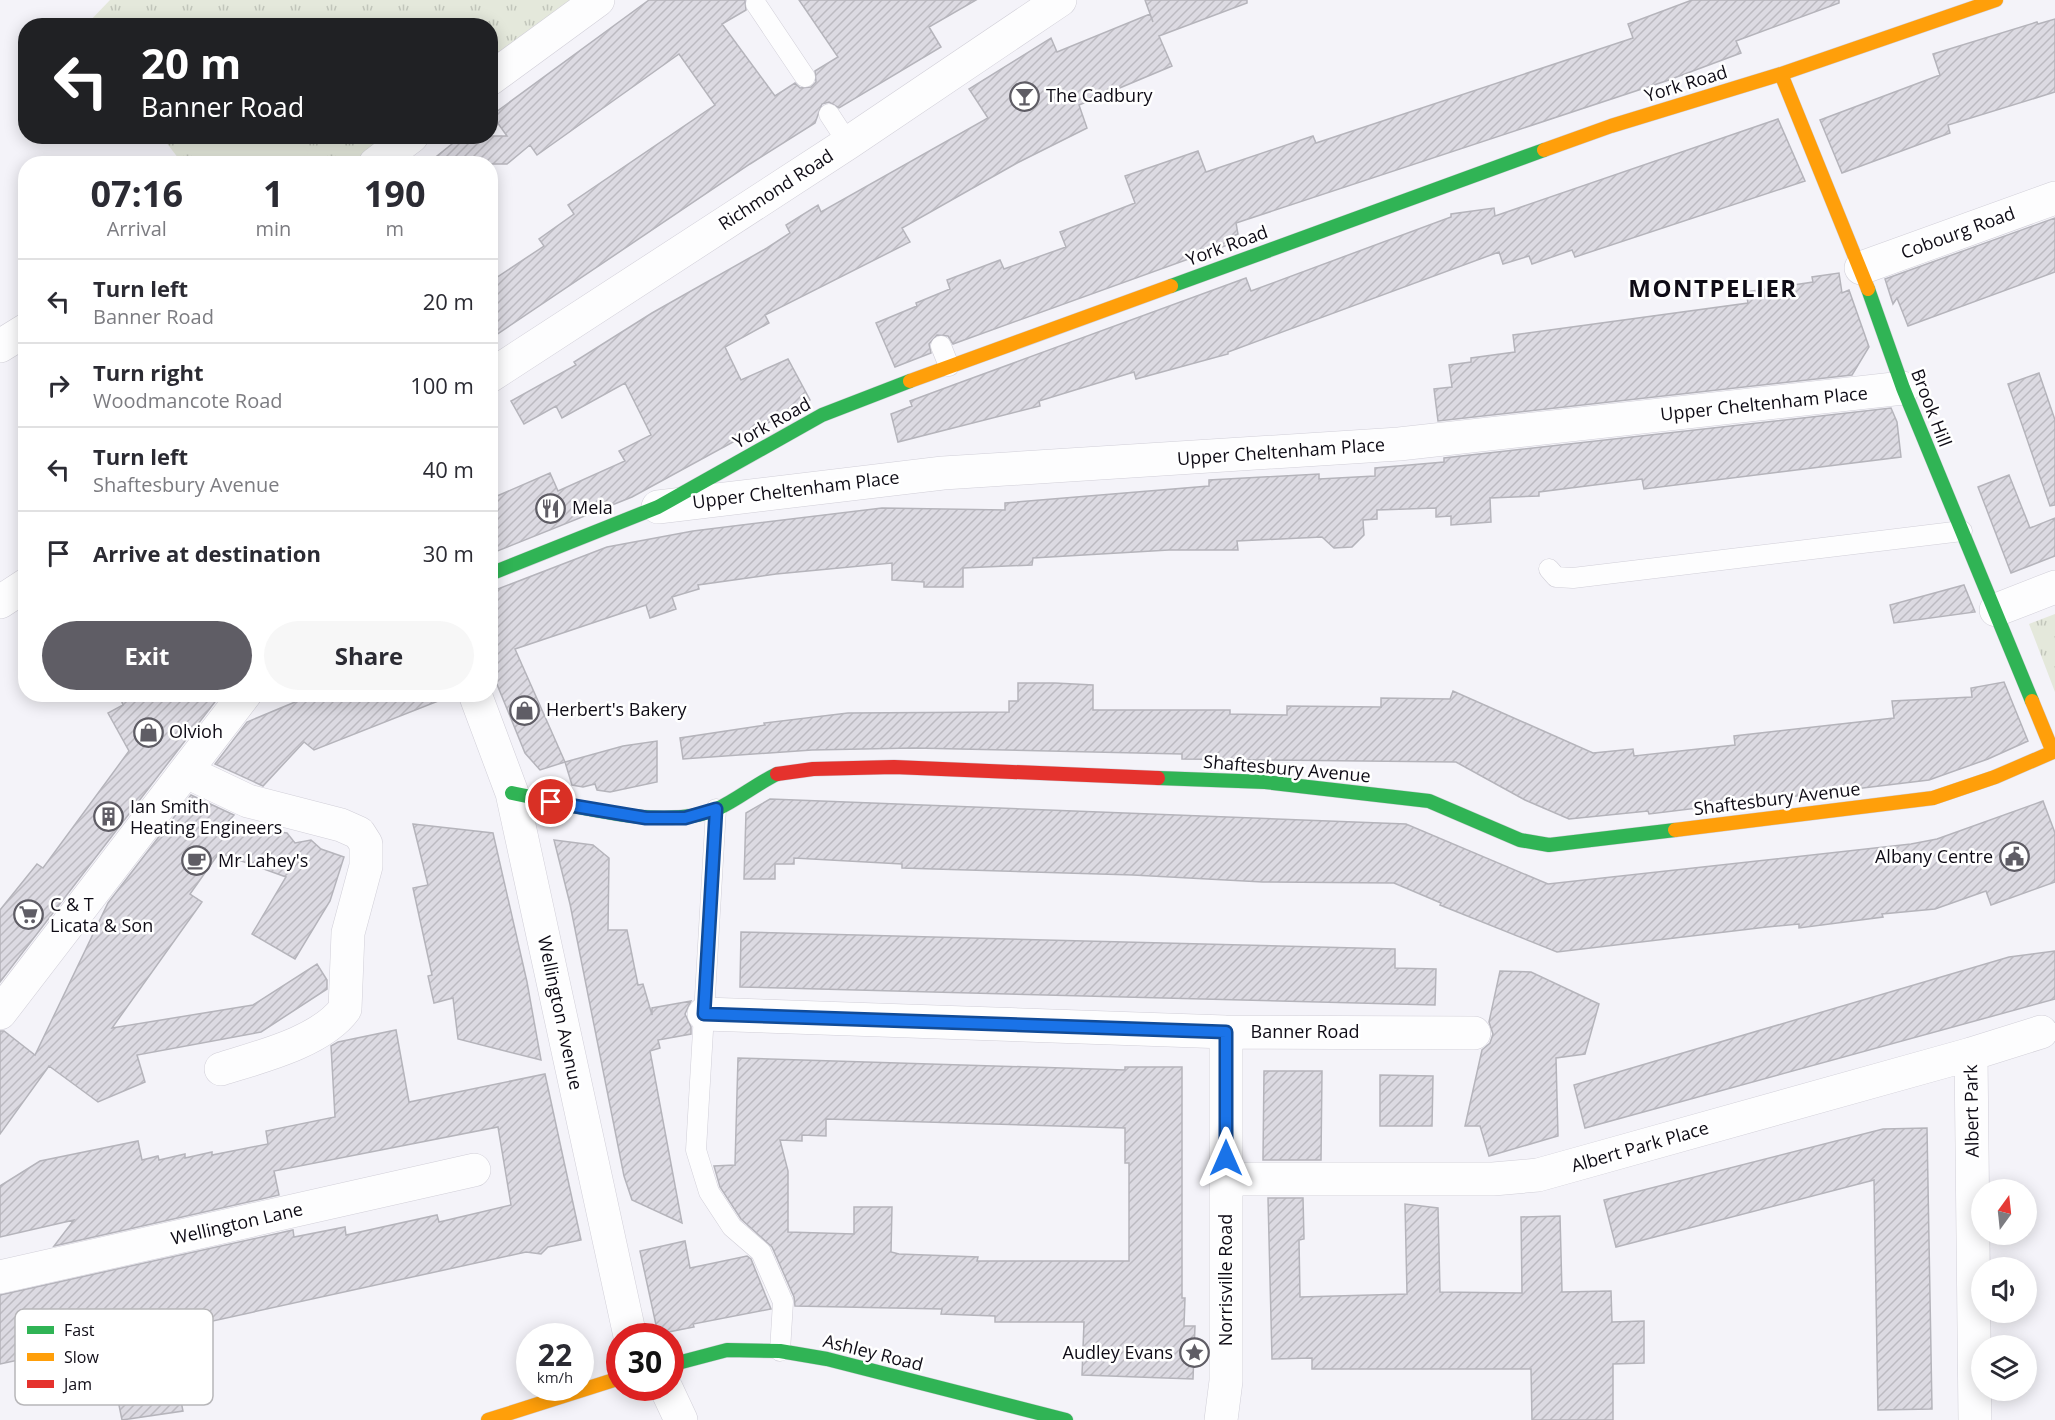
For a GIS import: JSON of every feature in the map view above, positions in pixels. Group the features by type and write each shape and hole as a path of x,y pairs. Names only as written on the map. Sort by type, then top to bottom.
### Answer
{"street":[{"path":"498,73 598,0"},
{"name":"Richmond Road","path":"498,371 848,143 1060,0"},
{"name":"York Road","path":"498,571 658,507 822,415 949,366 1611,126 1781,74 1996,0"},
{"name":"Brook Hill","path":"1781,74 1861,268 1903,388 2053,752"},
{"path":"386,156 401,144"},
{"name":"Cobourg Road","path":"1861,268 2055,198"},
{"path":"0,346 18,335"},
{"name":"Upper Cheltenham Place","path":"658,507 943,473 1399,444 1903,388"},
{"path":"1996,610 2055,587"},
{"path":"0,602 18,590"},
{"path":"0,1013 239,702"},
{"name":"Wellington Avenue","path":"478,702 512,793 627,1323"},
{"name":"Shaftesbury Avenue","path":"512,793 646,818 685,818 716,809 776,774 813,769 894,767 1265,782 1429,801 1520,840 1549,845 1933,798 1995,777 2053,752"},
{"path":"187,772 249,801 341,825 359,833 366,844 366,866 348,933 345,1009 338,1019 285,1050 220,1069"},
{"name":"Banner Road","path":"704,1014 1226,1032 1474,1033"},
{"name":"Norrisville Road","path":"1221,1420 1226,1381 1226,1032"},
{"name":"Albert Park Place","path":"1226,1179 1493,1179 1538,1175 1971,1054 2041,1032"},
{"name":"Albert Park","path":"1971,1054 1975,1420"},
{"name":"Wellington Lane","path":"0,1277 474,1170"},
{"name":"Ashley Road","path":"684,1361 727,1350 780,1351 827,1359 1066,1420"},
{"path":"488,1420 606,1382"},
{"path":"672,1401 681,1420"}],"lane":[{"path":"756,4 805,77"},
{"path":"829,114 848,143"},
{"path":"941,346 949,366"},
{"path":"1549,569 1556,577 1573,578 1962,531"},
{"path":"716,809 696,1150 709,1192 732,1227 761,1252 783,1302 780,1351"}],"green space":[{"path":"110,0 575,0 498,58 498,18 93,18"},
{"path":"167,144 383,144 367,156 177,156"},
{"path":"185,144 302,144 309,153 304,156 195,156"},
{"path":"2055,614 2055,692 2029,624"}],"building":[{"path":"649,0 745,0 746,10 722,24 775,96 795,83 800,88 811,87 816,82 815,71 838,57 799,0 976,0 929,27 941,47 839,108 829,102 822,104 815,123 750,164 498,334 498,277 544,246 539,239 574,214 568,205 715,105 679,54 537,155 530,145 507,164 498,164 498,156 437,156 452,144 498,144 498,136 507,136 498,123 498,111"},
{"path":"1145,0 1247,0 1247,3 1159,36 1172,66 1079,105 1087,128 1017,163 902,228 910,242 765,315 769,323 725,347 741,380 788,359 810,400 632,497 498,551 498,496 550,473 558,491 625,461 619,451 651,435 625,383 562,418 556,406 524,424 511,401 576,365 574,362 652,313 767,248 790,233 786,225 818,205 821,212 988,118 969,89 1051,38 1057,52 1150,14 1153,22"},
{"path":"1692,0 1839,0 1839,3 1736,41 1741,53 1666,81 1236,223 1238,234 1231,237 1233,243 953,344 948,336 937,335 929,344 931,353 895,367 876,323 950,289 947,280 1000,260 1004,269 1066,247 1060,232 1135,203 1125,176 1198,151 1206,172 1313,136 1316,143 1633,38 1628,24"},
{"path":"2055,19 2055,92 1948,125 1950,133 1842,173 1820,120 1940,75 1933,54 2037,22 2038,24"},
{"path":"1778,119 1805,181 1575,257 1572,250 1532,264 1529,256 1503,264 1499,252 1228,352 1228,354 1136,379 1134,372 1039,401 1040,406 898,442 891,414 912,406 910,401 956,384 1246,278 1251,291 1451,217 1451,214 1494,208 1495,216"},
{"path":"2055,218 2055,272 1908,326 1897,298 1893,304 1885,279"},
{"path":"1839,273 1842,293 1849,290 1869,347 1852,375 1438,421 1434,389 1452,387 1449,365 1471,362 1471,358 1515,352 1513,335 1748,303 1746,292 1813,282 1812,277"},
{"path":"2039,373 2055,420 2055,505 2050,506 2008,384"},
{"path":"1891,408 1897,422 1901,457 1644,489 1642,479 1539,492 1539,496 1490,498 1491,522 1451,525 1451,516 1436,517 1436,508 1377,510 1377,519 1363,520 1364,535 1352,547 1334,548 1322,537 1237,541 1238,550 1169,550 1033,558 1032,565 963,568 963,587 924,587 924,582 892,580 892,563 776,574 698,585 699,589 672,597 676,609 650,618 646,605 515,649 565,762 540,770 525,753 498,687 498,589 607,547 693,531 882,508 1005,510 1005,503 1209,486 1209,480 1319,474 1319,479 1375,476 1375,468 1444,462 1444,458"},
{"path":"2009,475 2030,528 2055,518 2055,556 2011,573 1978,487"},
{"path":"1964,585 1975,612 1894,623 1890,605"},
{"path":"2004,682 2028,741 1988,759 1929,780 1649,814 1648,811 1569,819 1525,800 1456,762 1182,759 1182,754 914,748 812,750 683,759 680,738 765,725 764,723 848,713 1009,712 1009,701 1018,701 1018,683 1055,683 1093,685 1093,710 1230,710 1230,714 1287,715 1287,706 1381,707 1381,698 1450,699 1453,691 1593,753 1633,749 1634,756 1735,745 1734,736 1894,718 1892,701 1972,697 1971,688"},
{"path":"122,702 215,702 0,982 0,910 37,864 43,868 129,751 108,713 123,705"},
{"path":"295,702 436,702 314,750 304,742 263,786 215,764 247,722"},
{"path":"657,741 657,782 610,792 597,790 595,784 583,787 572,785 565,762 623,746"},
{"path":"191,795 234,815 224,826 287,833 295,843 311,840 321,849 344,857 330,901 295,959 252,934 286,877 219,853 190,894 202,902 112,1028 253,1005 317,964 327,980 327,989 261,1032 137,1055 145,1082 98,1102 49,1066 0,1134 0,1031 4,1031 35,1055 108,903"},
{"path":"770,799 1406,824 1548,884 1911,844 1937,839 2043,801 2055,833 2055,882 1991,905 1986,891 1935,909 1882,914 1883,917 1799,928 1799,924 1767,927 1557,952 1440,905 1441,903 1394,883 1263,882 1133,875 902,868 902,864 794,858 794,864 775,864 775,879 744,879 746,813"},
{"path":"413,824 493,833 527,982 541,1060 458,1039 453,998 434,1003 428,976 432,975 413,888 428,885"},
{"path":"554,840 593,845 609,858 608,930 627,930 638,985 643,984 652,1015 652,1008 691,1001 685,1014 691,1027 691,1034 658,1040 660,1048 650,1051 682,1223 632,1200 624,1176 570,904"},
{"path":"741,932 1395,949 1395,968 1436,969 1435,1005 740,987"},
{"path":"2055,951 2055,999 1585,1128 1574,1085 2009,957"},
{"path":"1500,971 1531,972 1599,1004 1585,1054 1556,1058 1558,1136 1489,1156 1480,1126 1465,1126 1482,1050 1490,1043 1493,1034 1489,1022"},
{"path":"396,1030 409,1102 545,1074 581,1240 548,1247 541,1254 526,1252 213,1321 213,1309 15,1309 15,1361 0,1364 0,1295 293,1230 294,1237 345,1227 346,1235 437,1215 439,1222 511,1205 498,1127 274,1171 279,1195 54,1246 74,1220 0,1237 0,1186 40,1161 138,1141 142,1160 158,1156 159,1160 185,1154 185,1158 212,1152 212,1155 268,1144 266,1131 335,1117 331,1046 338,1042"},
{"path":"738,1058 1125,1070 1125,1067 1182,1067 1182,1298 1185,1298 1184,1326 1195,1326 1193,1379 1082,1375 1084,1322 995,1322 995,1316 941,1314 942,1309 795,1306 794,1297 772,1247 741,1219 720,1187 714,1166 735,1165","holes":["826,1119 1125,1128 1125,1163 1129,1163 1129,1261 977,1261 978,1257 899,1254 891,1252 892,1207 854,1207 854,1234 788,1232 788,1171 780,1140 802,1141 802,1135 826,1136"]},
{"path":"1264,1071 1322,1071 1321,1160 1263,1160"},
{"path":"1380,1075 1433,1076 1432,1126 1380,1126"},
{"path":"1927,1128 1932,1409 1878,1410 1874,1180 1616,1247 1604,1200 1883,1129"},
{"path":"1268,1198 1303,1198 1304,1239 1299,1240 1300,1297 1407,1294 1405,1204 1438,1208 1440,1292 1522,1293 1521,1217 1560,1216 1562,1292 1611,1291 1612,1322 1644,1321 1644,1363 1613,1364 1613,1420 1532,1420 1531,1369 1312,1369 1312,1358 1272,1359"},
{"path":"685,1241 690,1268 747,1256 751,1259 771,1309 693,1324 694,1327 684,1329 684,1323 656,1323 640,1251"},
{"path":"119,1405 182,1405 183,1411 122,1420"}],"traffic: fast":[{"path":"1171,286 1544,150"},
{"path":"1868,289 1903,388 2032,701"},
{"path":"498,571 658,507 822,415 910,381"},
{"path":"512,793 615,814 670,818 717,809 777,774"},
{"path":"1158,778 1265,782 1429,801 1520,840 1549,845 1675,830"},
{"path":"684,1361 727,1350 780,1351 827,1359 1066,1420"}],"traffic: slow":[{"path":"1544,150 1611,126 1781,74 1996,0"},
{"path":"1781,74 1868,289"},
{"path":"910,381 1171,286"},
{"path":"1675,830 1933,798 1995,777 2053,752 2032,701"},
{"path":"488,1420 606,1382"}],"traffic: jam":[{"path":"777,774 813,769 894,767 1158,778"}],"place":[{"name":"The Cadbury","path":"1025,96"},
{"name":"Mela","path":"551,508"},
{"name":"Herbert's Bakery","path":"525,710"},
{"name":"Olvioh","path":"148,732"},
{"name":"Ian Smith Heating Engineers","path":"109,817"},
{"name":"Albany Centre","path":"2014,857"},
{"name":"Mr Lahey's","path":"197,861"},
{"name":"C & T Licata & Son","path":"29,915"},
{"name":"Audley Evans","path":"1194,1353"}],"district":[{"name":"MONTPELIER","path":"1713,289"}],"route":[{"path":"551,802 646,818 685,818 716,809 704,1014 1226,1032 1226,1158"}]}
